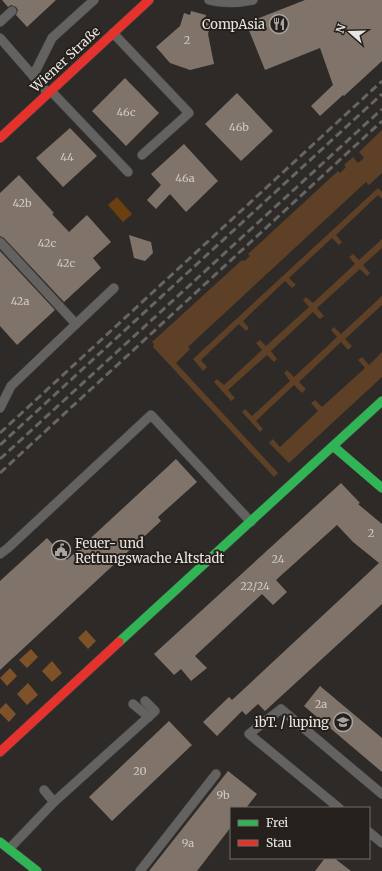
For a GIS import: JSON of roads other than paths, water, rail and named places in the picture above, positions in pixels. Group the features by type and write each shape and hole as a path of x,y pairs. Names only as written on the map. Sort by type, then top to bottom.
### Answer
{"main road":[{"name":"Wiener Straße","path":"0,138 149,0"},
{"path":"0,752 382,401"},
{"path":"333,446 382,488"},
{"path":"0,842 37,871"}],"lane":[{"path":"33,76 52,38 94,0"},
{"path":"209,0 216,2 237,3 253,0"},
{"path":"131,3 138,10"},
{"path":"0,22 12,11"},
{"path":"113,33 189,113 142,155"},
{"path":"0,38 33,76 128,172"},
{"path":"0,242 76,324"},
{"path":"0,408 11,386 114,288"},
{"path":"0,554 151,415 251,522"},
{"path":"9,849 54,802 155,711 145,701"},
{"path":"133,704 149,717"},
{"path":"338,807 250,734 281,709 382,794"},
{"path":"140,871 216,774"},
{"path":"44,790 54,802"},
{"path":"370,833 382,843"}],"railway":[{"path":"0,433 382,81"},
{"path":"0,445 382,94"},
{"path":"0,459 382,109"},
{"path":"0,473 382,121"}],"place":[{"name":"CompAsia","path":"279,24"},
{"name":"Feuer- und Rettungswache Altstadt","path":"61,550"},
{"name":"ibT. / luping","path":"343,722"}]}
